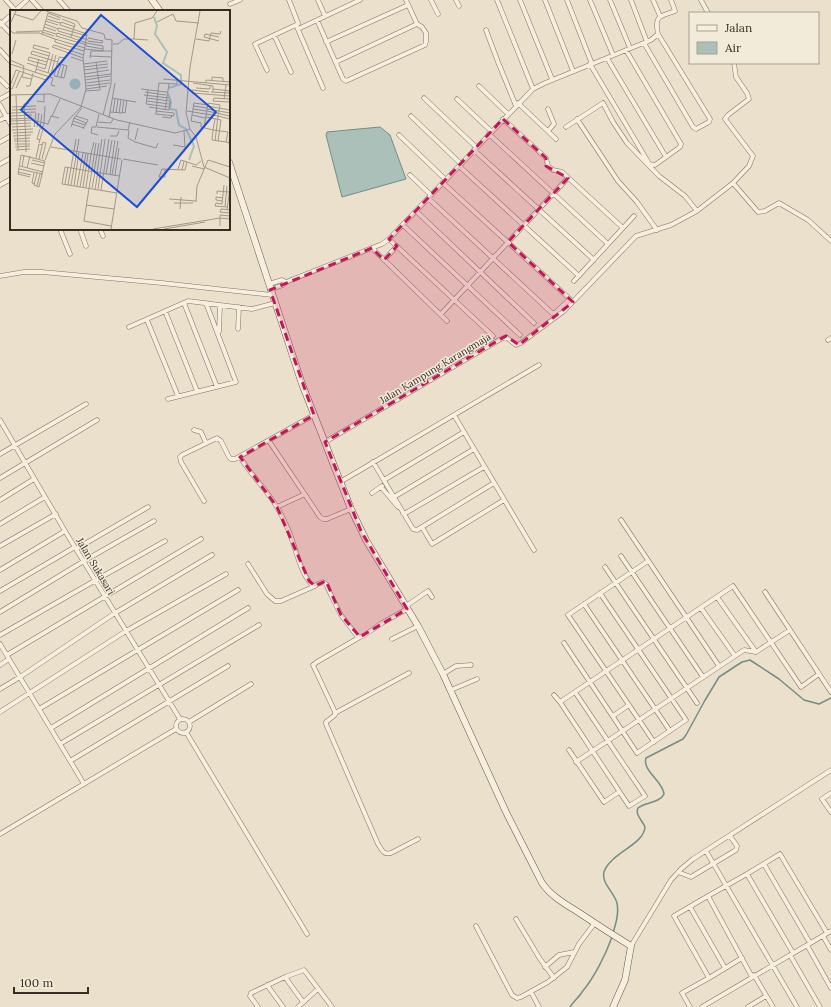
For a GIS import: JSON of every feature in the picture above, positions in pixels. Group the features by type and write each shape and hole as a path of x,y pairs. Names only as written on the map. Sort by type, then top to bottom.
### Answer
{"street":[{"path":"6,0 15,10"},
{"path":"17,10 27,0"},
{"path":"32,0 41,10"},
{"path":"59,0 67,9"},
{"path":"152,0 159,10"},
{"path":"230,4 240,0"},
{"path":"289,0 298,23 297,27 323,88"},
{"path":"318,0 325,16"},
{"path":"267,70 255,44 274,35 317,20 360,0"},
{"path":"431,0 438,14"},
{"path":"456,0 459,6"},
{"path":"497,0 533,89"},
{"path":"520,0 552,80"},
{"path":"545,0 573,71"},
{"path":"567,0 591,64 650,164 655,165 680,147 681,144 628,49 610,0"},
{"path":"590,0 614,55"},
{"path":"631,0 646,42 693,127 696,129 709,122 710,118 658,34 656,24 660,16 675,11 671,0"},
{"path":"653,0 660,16"},
{"path":"701,0 707,12"},
{"path":"317,20 326,42 343,79 346,81 424,46 426,42 426,33 422,27 417,24 407,2 326,42"},
{"path":"10,16 1,24 10,33"},
{"path":"336,62 417,24"},
{"path":"486,30 498,62 517,104 556,139"},
{"path":"0,276 24,272 42,272 178,284 270,289 283,285 286,282 382,244 389,239 533,89 573,71 646,42 658,34"},
{"path":"274,35 291,72"},
{"path":"0,50 10,61"},
{"path":"607,58 666,157"},
{"name":"Jalan Kampung Karangmaja","path":"325,442 499,340 506,337 516,345 519,344 559,315 571,300 636,236 671,225 697,211 733,183 749,166 753,156 725,119 749,98 736,77 734,64"},
{"path":"0,79 7,86"},
{"path":"478,86 508,114"},
{"path":"0,99 10,94"},
{"path":"424,98 538,210 594,260"},
{"path":"457,99 553,194 608,244"},
{"path":"566,127 603,103 627,143 659,176 685,196 697,211"},
{"path":"0,105 9,116 0,120"},
{"path":"548,109 554,124 548,131"},
{"path":"411,116 523,226 579,276"},
{"path":"504,119 546,158 548,166 553,170 562,172 623,228"},
{"path":"577,119 618,181 637,202 656,230"},
{"path":"399,135 444,181 571,300 555,313 552,313 493,259 410,176"},
{"path":"0,142 10,137"},
{"path":"0,164 10,159"},
{"path":"230,165 270,289 314,415 351,509 366,540 418,626 443,674 506,812 542,883 550,893 594,924 631,946"},
{"path":"441,314 568,178"},
{"path":"0,185 10,180"},
{"path":"733,183 758,212 765,211 779,203 808,220 831,241"},
{"path":"416,211 534,323"},
{"path":"574,281 634,216"},
{"path":"402,225 520,335"},
{"path":"60,230 70,254"},
{"path":"80,230 86,246"},
{"path":"100,230 103,236"},
{"path":"389,239 493,336"},
{"path":"384,260 397,246"},
{"path":"372,248 447,321"},
{"path":"129,327 188,301 252,308 275,303"},
{"path":"184,303 217,387"},
{"path":"168,399 236,382 206,303"},
{"path":"219,336 220,305"},
{"path":"238,329 239,307"},
{"path":"165,311 197,391"},
{"path":"147,320 178,396"},
{"path":"340,482 539,365"},
{"path":"0,454 86,404"},
{"path":"204,501 181,462 180,457 218,438 230,458 233,459 240,457 314,415"},
{"path":"454,415 534,550"},
{"name":"Jalan Sukasari","path":"0,420 65,531 180,719"},
{"path":"0,478 97,420"},
{"path":"194,430 202,432 206,443"},
{"path":"372,493 381,488 385,482 464,432"},
{"path":"269,441 317,514 323,519 351,509"},
{"path":"394,497 474,449"},
{"path":"240,457 264,487 277,507 288,529 304,572 311,584 315,586"},
{"path":"373,462 413,529 417,530 494,483"},
{"path":"404,514 484,467"},
{"path":"0,500 34,479"},
{"path":"381,488 404,514"},
{"path":"277,507 305,494"},
{"path":"0,524 45,497"},
{"path":"422,527 432,544 504,500"},
{"path":"0,591 148,507"},
{"path":"0,546 56,514"},
{"path":"621,520 719,666"},
{"path":"0,612 154,521"},
{"path":"0,570 65,531"},
{"path":"7,655 202,539"},
{"path":"0,635 165,542"},
{"path":"0,689 115,614 212,555"},
{"path":"621,556 703,677"},
{"path":"648,561 568,615 654,742"},
{"path":"248,564 267,594 275,601 281,601 323,582 326,584 343,618 354,633 360,637"},
{"path":"605,567 697,703"},
{"path":"0,712 126,631 226,574"},
{"path":"560,702 733,586 801,687 819,674"},
{"path":"39,709 238,590"},
{"path":"335,713 313,665 382,623 428,591 432,597"},
{"path":"765,592 831,692"},
{"path":"564,643 637,753 686,720 600,593"},
{"path":"717,597 756,652"},
{"path":"584,604 670,731"},
{"path":"51,728 248,608"},
{"path":"701,608 735,656"},
{"path":"60,744 259,625"},
{"path":"392,639 418,626"},
{"path":"576,762 744,650 756,652 790,630"},
{"path":"0,644 84,784"},
{"path":"0,665 10,660"},
{"path":"443,674 456,666 471,665"},
{"path":"70,761 228,666"},
{"path":"409,673 335,713 326,722 326,724 382,851 386,854 418,839"},
{"path":"451,690 477,679"},
{"path":"189,722 251,684"},
{"path":"554,695 629,806 645,796 575,692"},
{"path":"613,716 629,705"},
{"path":"176,729 176,724 180,719 184,719 189,722"},
{"path":"186,732 190,727 189,722"},
{"path":"176,729 179,732 186,732"},
{"path":"0,834 176,729"},
{"path":"186,732 307,934"},
{"path":"569,750 604,802 620,792"},
{"path":"613,1007 625,980 631,946 671,880 678,872 693,859 831,770"},
{"path":"831,793 822,799 831,812"},
{"path":"678,872 691,877 737,849 737,846 730,836"},
{"path":"706,851 797,1007"},
{"path":"709,978 674,916 780,854 824,934 831,950"},
{"path":"764,864 831,988"},
{"path":"747,874 820,1007"},
{"path":"708,896 742,958 773,1007"},
{"path":"690,906 725,968"},
{"path":"516,919 544,967 554,978"},
{"path":"476,926 512,995 515,997 520,997 554,978 569,965 574,952 594,924"},
{"path":"702,1007 831,931"},
{"path":"544,967 559,956 574,952"},
{"path":"690,1007 682,993 742,958"},
{"path":"258,1007 250,994 253,991 304,970 330,1006"},
{"path":"285,977 303,1002"},
{"path":"267,985 283,1007"},
{"path":"298,1007 318,989"},
{"path":"530,992 539,1007"},
{"path":"748,1007 766,996"}],"highlighted area":[{"path":"503,119 546,158 546,166 568,178 508,242 573,302 519,345 506,336 325,442 361,531 407,609 360,637 341,615 326,581 315,586 309,581 277,507 240,457 314,415 270,290 372,248 384,260 397,246 389,239"}],"water":[{"path":"380,127 390,135 406,179 342,197 326,135 327,132"}],"waterway":[{"path":"613,933 618,907 604,880 604,872 607,865 639,839 643,833 645,827 637,813 638,808 656,801 664,794 663,789 647,767 646,758 683,739 719,677 742,662 750,660 779,679 804,700 819,704 831,698"},
{"path":"570,1007 595,973 612,937"}]}
